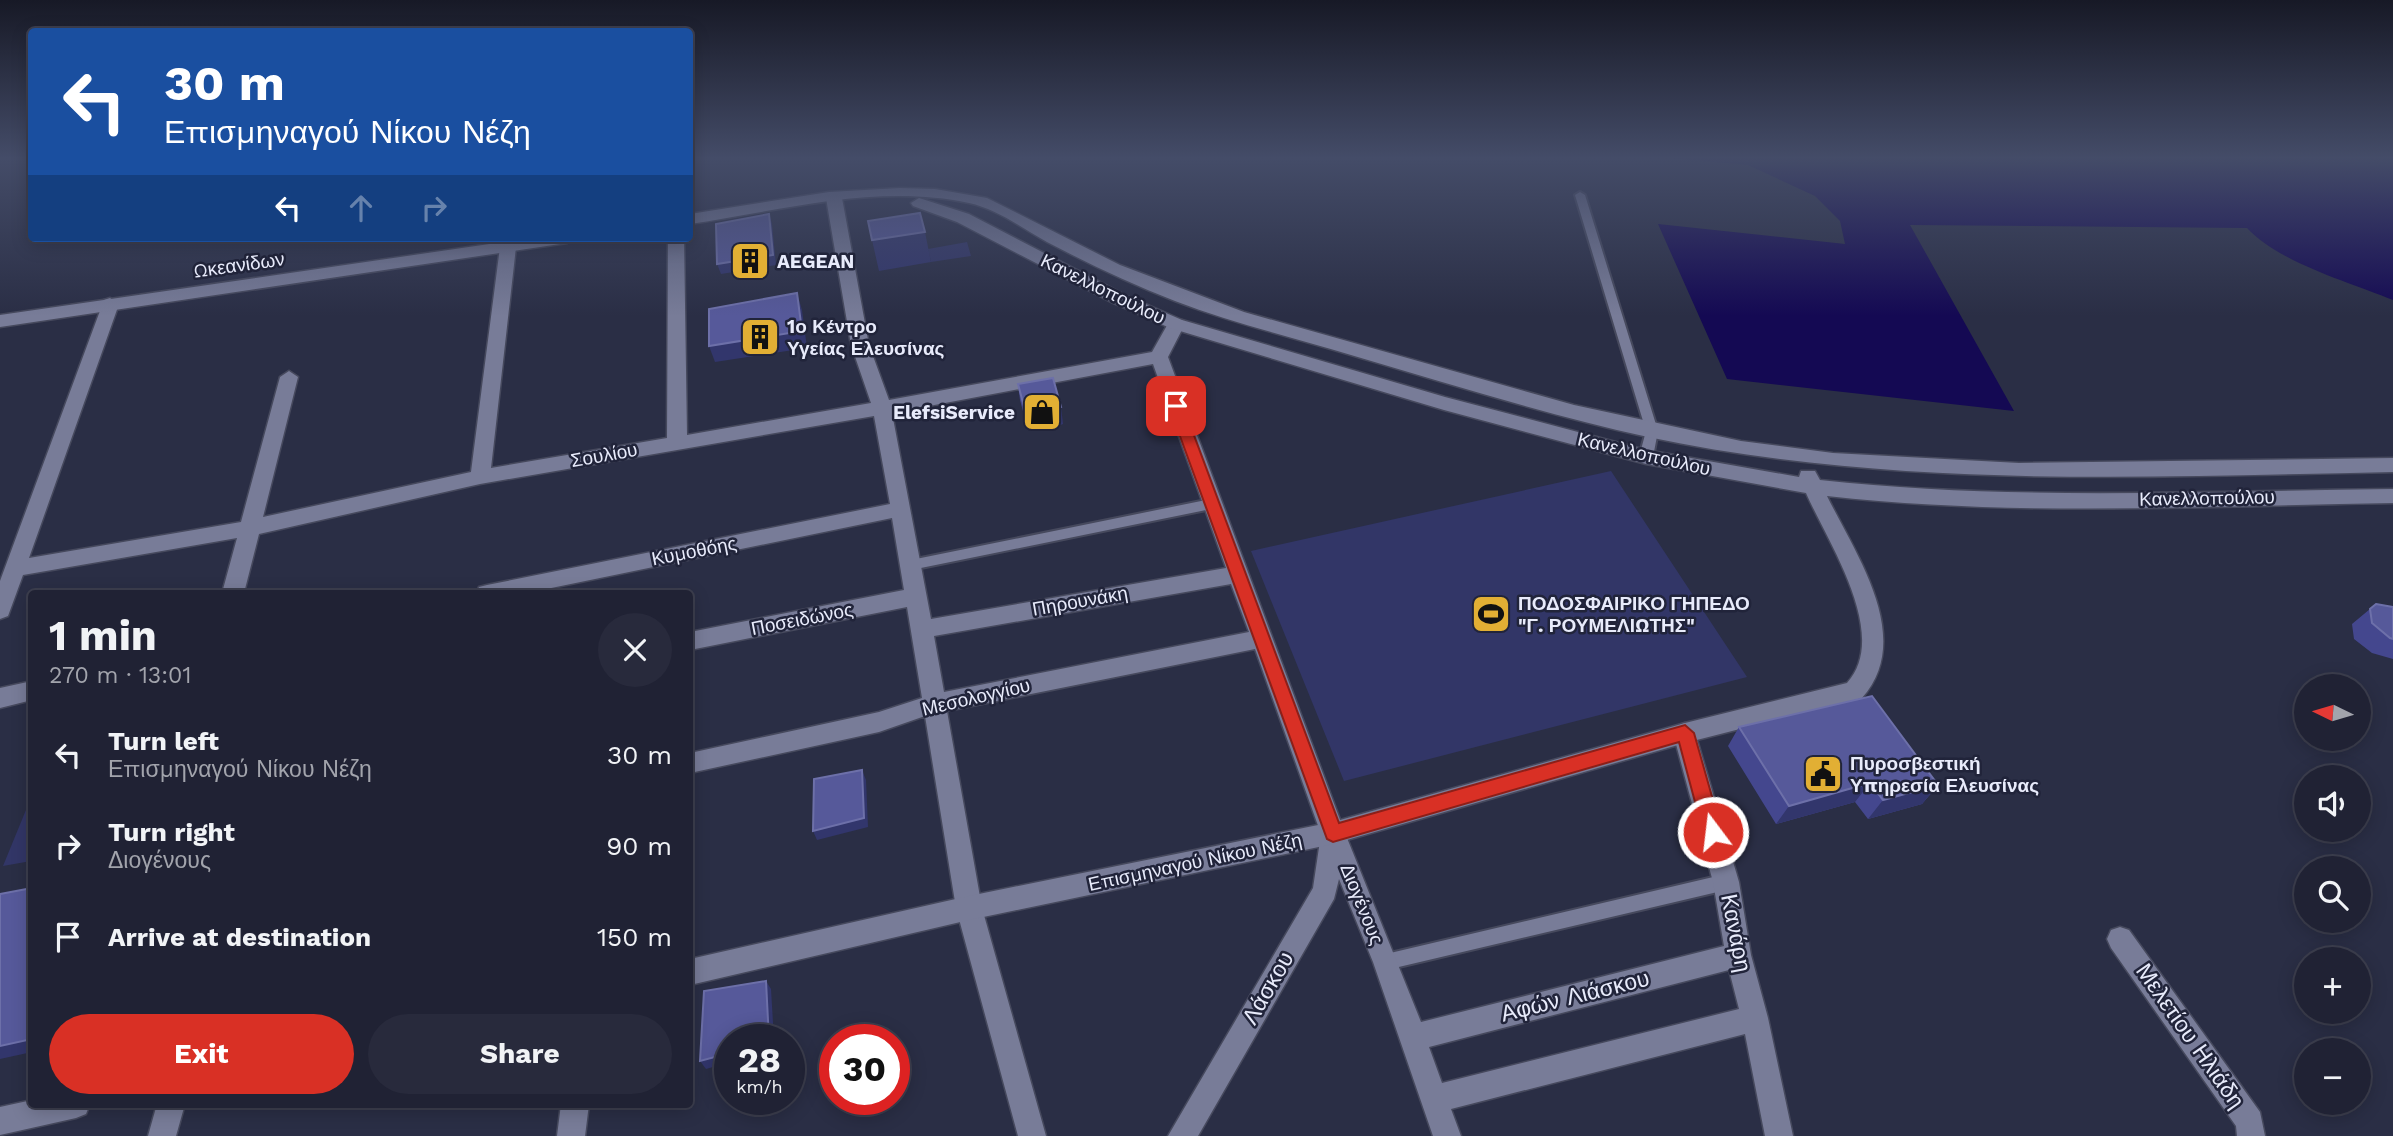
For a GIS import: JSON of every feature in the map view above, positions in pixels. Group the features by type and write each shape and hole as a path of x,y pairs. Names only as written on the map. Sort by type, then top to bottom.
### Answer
{"street":[{"path":"693,219 752,210"},
{"path":"836,210 860,345 882,408 969,908 1032,1136"},
{"name":"Κανελλοπούλου","path":"943,210 1119,299 1176,324 1444,403 1646,457 1812,487 1904,498 2022,501 2393,496"},
{"name":"Κανελλοπούλου","path":"1000,210 1087,255 1202,305 1522,399 1652,431 1800,456 1893,467 2007,472 2393,465"},
{"name":"Ωκεανίδων","path":"0,321 541,242"},
{"path":"676,242 677,443"},
{"path":"480,477 508,247"},
{"path":"0,610 110,304"},
{"path":"1158,357 1176,324"},
{"name":"Σουλίου","path":"16,568 250,528 480,477 882,408 1158,357"},
{"name":"Διογένους","path":"1158,357 1264,638 1333,833 1386,962 1447,1136"},
{"path":"234,590 289,377"},
{"name":"Επισμηναγού Νίκου Νέζη","path":"693,971 969,908 1333,833 1685,733 1854,691 1870,672 1872,646 1869,612 1800,456"},
{"name":"Κυμοθόης","path":"502,590 901,509"},
{"name":"Πηρουνάκη","path":"920,629 1239,574"},
{"name":"Ποσειδώνος","path":"693,640 914,597"},
{"name":"Μεσολογγίου","path":"693,762 879,722 933,704 1264,638"},
{"path":"0,698 28,691"},
{"name":"Κανάρη","path":"1685,733 1726,882 1738,955 1755,1018 1779,1136"},
{"name":"Λάσκου","path":"1182,1136 1325,891 1333,833"},
{"name":"Μελετίου Ηλιάδη","path":"2120,939 2250,1122 2251,1136"},
{"name":"Αφών Λιάσκου","path":"1412,1038 1738,955"},
{"path":"1434,1098 1755,1018"},
{"path":"0,1121 58,1108"},
{"path":"162,1136 169,1108"},
{"path":"571,1136 574,1108"}],"lane":[{"path":"1585,210 1652,431 1646,457"},
{"path":"911,565 1212,503"},
{"path":"1386,962 1726,882"}],"shaded area":[{"path":"1829,210 2393,210 2393,300 2296,261 2261,240 2247,228 1910,225 2014,411 1727,379 1658,224 1845,244 1840,221"},
{"path":"967,242 971,256 931,262 928,249"},
{"name":"ΠΟΔΟΣΦΑΙΡΙΚΟ ΓΗΠΕΔΟ \"Γ. ΡΟΥΜΕΛΙΩΤΗΣ\"","path":"1611,471 1747,677 1344,781 1251,551"},
{"path":"28,805 28,862 3,866"}],"building":[{"path":"920,213 925,232 872,240 868,221"},
{"path":"769,214 773,255 717,264 716,224"},
{"path":"797,293 802,331 709,346 709,309"},
{"path":"1053,378 1061,407 1026,414 1018,384"},
{"path":"2376,604 2393,607 2393,639 2372,623 2370,609"},
{"name":"Πυροσβεστική Υπηρεσία Ελευσίνας","path":"1872,696 1938,785 1883,800 1870,783 1789,806 1739,727"},
{"path":"862,770 864,818 813,831 814,779"},
{"path":"28,889 28,1040 0,1046 0,894"},
{"path":"766,981 768,1024 714,1024 714,1057 700,1061 704,991"}],"place":[{"name":"AEGEAN","path":"750,261"},
{"name":"1ο Κέντρο Υγείας Ελευσίνας","path":"760,337"},
{"name":"ElefsiService","path":"1042,412"},
{"name":"ΠΟΔΟΣΦΑΙΡΙΚΟ ΓΗΠΕΔΟ \"Γ. ΡΟΥΜΕΛΙΩΤΗΣ\"","path":"1491,614"},
{"name":"Πυροσβεστική Υπηρεσία Ελευσίνας","path":"1823,774"}],"route":[{"path":"1176,406 1264,638 1333,833 1685,733 1713,832"}]}
